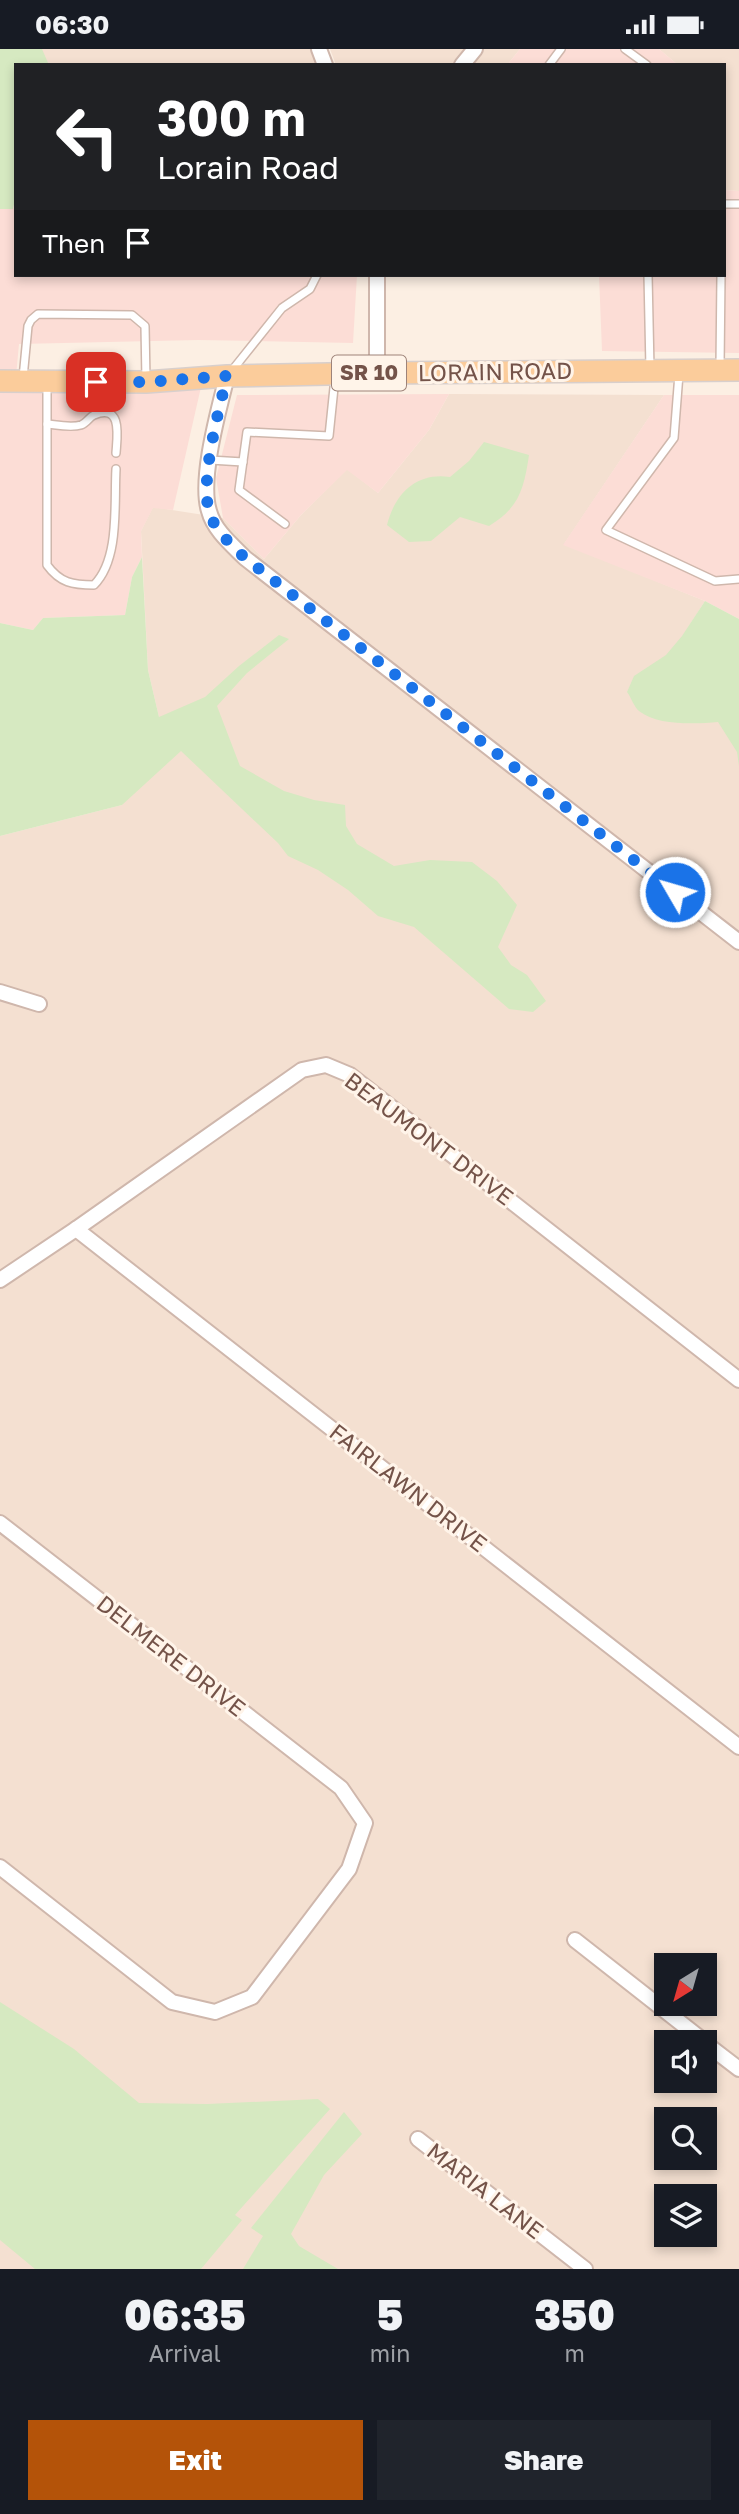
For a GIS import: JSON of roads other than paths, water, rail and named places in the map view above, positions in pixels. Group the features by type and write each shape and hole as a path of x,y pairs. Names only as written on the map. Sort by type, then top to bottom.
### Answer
{"main road":[{"name":"LORAIN ROAD","path":"0,381 146,382 227,376 729,370"}],"street":[{"path":"464,63 475,49"},
{"path":"377,277 377,373"},
{"path":"227,376 207,478 209,510 217,528 245,558 739,942"},
{"path":"0,992 39,1004"},
{"name":"BEAUMONT DRIVE","path":"0,1280 302,1070 326,1065 350,1076 739,1380"},
{"name":"FAIRLAWN DRIVE","path":"76,1229 739,1747"},
{"name":"DELMERE DRIVE","path":"0,1524 341,1788 365,1823 349,1869 252,1997 215,2012 172,2002 0,1867"},
{"path":"575,1940 690,2030"},
{"path":"717,2052 739,2069"},
{"name":"MARIA LANE","path":"418,2139 585,2269"}],"lane":[{"path":"625,49 644,63"},
{"path":"227,376 282,308 310,289 316,277"},
{"path":"648,277 650,370"},
{"path":"721,277 729,370"},
{"path":"23,382 28,326 38,314 132,315 138,318 145,326 146,382"},
{"path":"679,370 674,438 606,530 715,581 739,579"},
{"path":"285,524 239,490 247,432 329,436 335,374"},
{"path":"47,382 47,565 54,576 72,585 94,585 103,576 111,556 116,469"},
{"path":"47,424 77,426 84,424 93,415 106,413 118,422 116,453"},
{"path":"210,460 243,462"}]}
